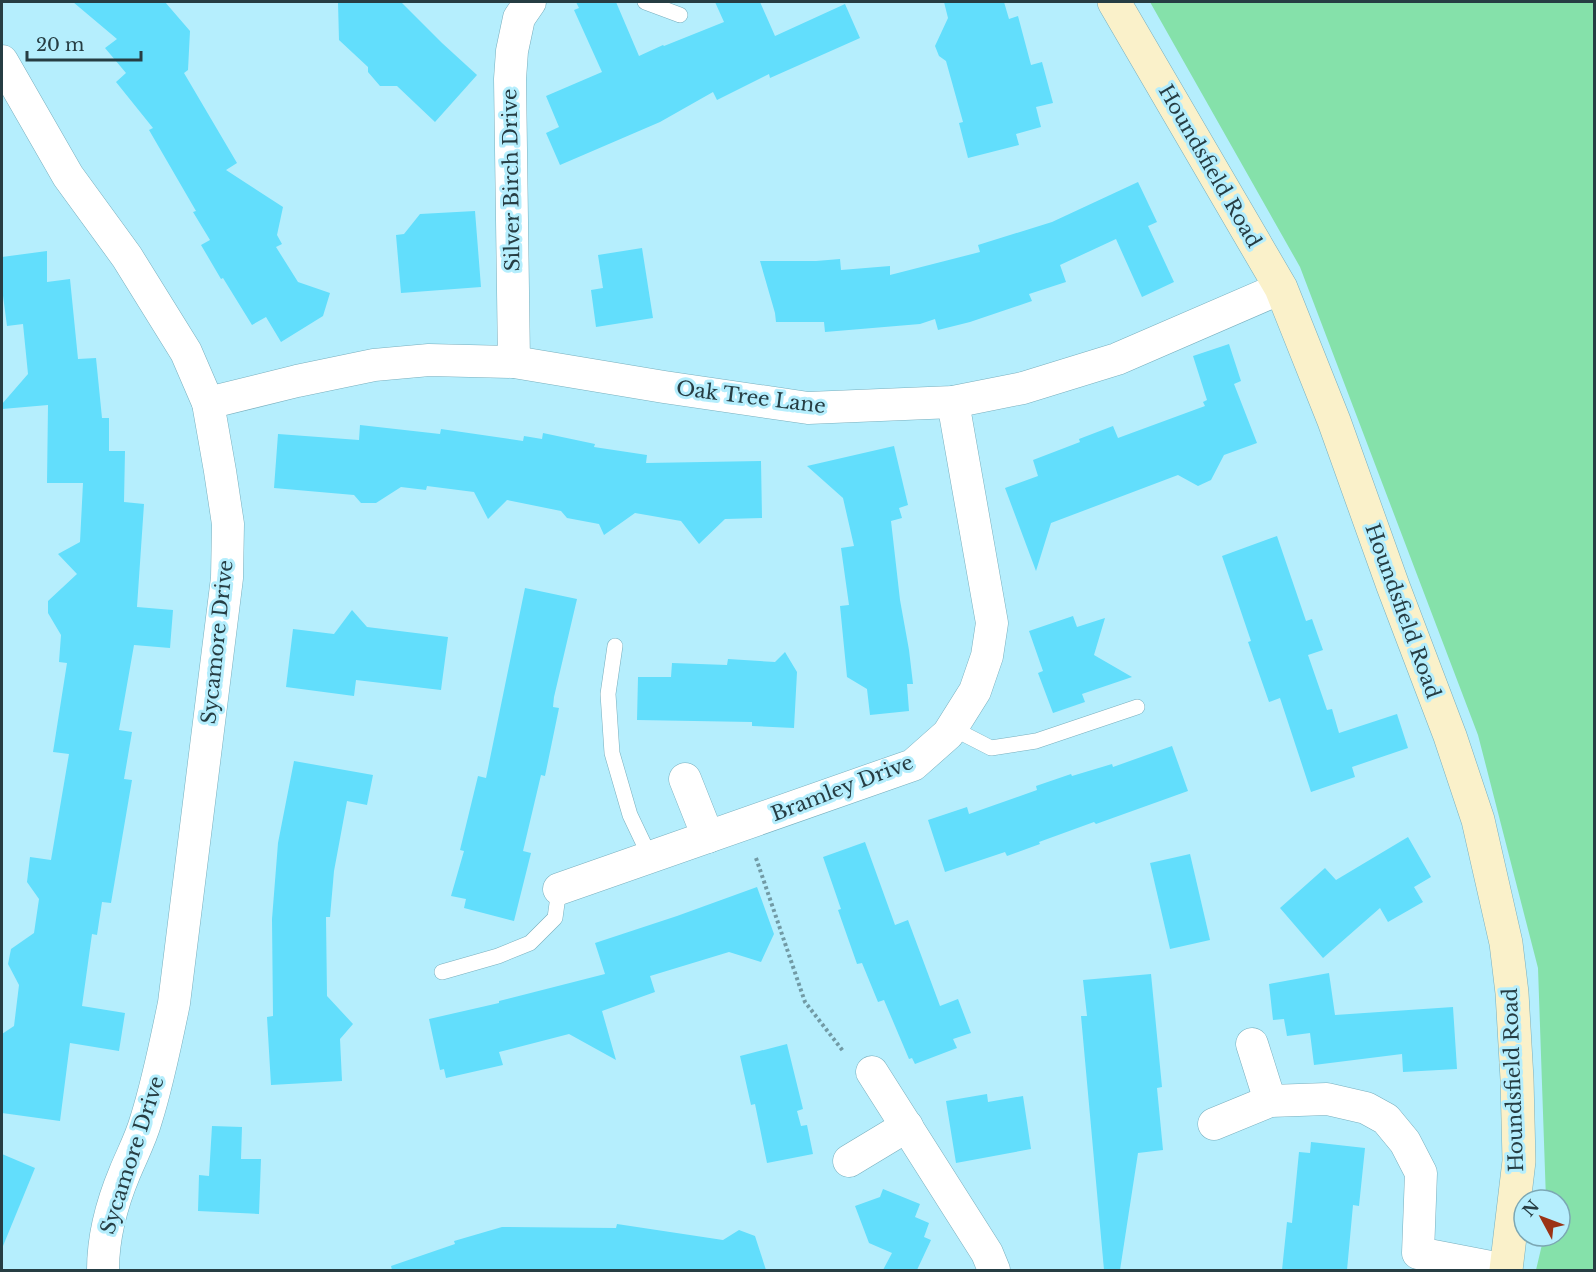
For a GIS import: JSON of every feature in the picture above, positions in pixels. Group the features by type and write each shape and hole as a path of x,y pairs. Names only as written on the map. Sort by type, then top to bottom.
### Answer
{"street":[{"name":"Silver Birch Drive","path":"514,362 510,79 512,51 519,18 530,2"},
{"name":"Houndsfield Road","path":"1114,2 1281,288 1334,421 1450,736 1478,820 1506,943 1512,993 1519,1161 1506,1270"},
{"name":"Sycamore Drive","path":"2,61 68,176 127,257 186,352 208,403 228,524 227,578 174,1003 146,1122 123,1175 108,1221 103,1270"},
{"name":"Oak Tree Lane","path":"208,403 374,365 429,360 514,362 808,408 953,402 1023,388 1117,359 1281,288"},
{"name":"Bramley Drive","path":"559,889 913,765 948,734 975,691 987,656 992,624 953,402"},
{"path":"685,779 708,837"},
{"path":"1252,1044 1270,1101"},
{"path":"872,1072 987,1253 994,1270"},
{"path":"1214,1124 1270,1101 1327,1099 1366,1108 1386,1119 1405,1142 1421,1173 1413,1262 1506,1270"},
{"path":"849,1161 907,1126"}],"lane":[{"path":"645,2 680,15"},
{"path":"615,646 608,694 612,753 630,815 650,857"},
{"path":"952,728 991,748 1036,741 1137,707"},
{"path":"442,972 530,944 555,918 559,889"}],"path":[{"path":"745,824 805,1002 854,1065 872,1072"}],"green space":[{"path":"1150,2 1594,2 1594,1270 1536,1270 1541,1248 1572,1248 1572,1188 1546,1188 1538,968 1478,735 1300,267"}],"building":[{"path":"73,2 165,2 190,31 188,70 184,73 237,163 226,170 283,207 277,235 282,244 276,247 298,282 330,293 323,316 281,342 266,317 252,325 201,245 210,240 193,212 196,211 149,130 153,128 116,82 126,73 105,48 117,39"},
{"path":"338,2 401,2 477,75 435,122 397,86 380,86 368,72 368,67 339,40"},
{"path":"576,2 616,2 639,56 724,22 715,2 760,2 775,36 845,4 860,38 770,78 769,74 717,100 713,92 660,122 560,165 546,133 559,127 546,96 602,72 574,10 579,8"},
{"path":"944,2 1004,2 1009,19 1018,16 1031,65 1042,62 1053,103 1036,107 1041,127 1016,134 1019,145 968,158 959,123 963,122 946,61 939,56 935,46 948,18"},
{"path":"1138,182 1157,222 1148,226 1174,282 1142,297 1116,239 1060,265 1066,282 1029,294 1032,301 938,330 935,319 920,324 825,332 824,322 776,322 760,261 840,259 841,270 890,266 890,275 980,252 978,245 1052,222"},
{"path":"475,211 481,287 401,293 396,235 404,234 420,214"},
{"path":"642,248 653,318 596,327 591,290 603,288 598,255"},
{"path":"47,251 47,282 70,279 78,359 96,358 102,418 109,418 109,451 125,451 124,502 144,504 137,607 173,610 170,648 134,645 119,730 132,732 124,779 132,780 111,903 102,902 97,935 92,934 82,1006 125,1013 119,1051 70,1043 60,1121 2,1113 2,1034 14,1026 19,985 8,964 11,949 34,933 39,899 27,882 30,857 51,860 69,754 53,752 67,663 59,662 61,635 48,613 48,601 77,574 58,554 80,542 83,483 47,483 48,405 2,409 2,404 28,374 23,324 7,326 2,288 2,257"},
{"path":"1229,344 1241,381 1234,384 1257,443 1224,455 1211,480 1198,486 1178,475 1051,523 1036,571 1005,488 1038,476 1033,460 1080,442 1079,439 1113,426 1118,438 1205,406 1203,402 1207,400 1193,356"},
{"path":"360,425 440,434 441,429 523,441 524,436 542,439 543,433 595,444 594,447 647,455 646,463 761,461 762,518 725,519 699,544 681,521 635,513 604,535 599,524 567,518 561,511 507,500 488,519 474,492 427,486 426,490 401,487 376,503 361,503 354,495 274,488 278,434 359,440"},
{"path":"894,446 908,505 899,508 902,518 891,521 913,684 907,684 909,711 870,715 867,689 847,677 840,606 849,605 841,548 854,546 843,498 807,466"},
{"path":"1277,536 1306,621 1312,619 1323,650 1308,655 1327,710 1332,709 1339,733 1397,714 1408,748 1352,767 1355,777 1311,792 1280,698 1269,702 1222,556"},
{"path":"525,588 577,599 554,697 553,707 559,708 545,776 541,775 523,851 531,853 514,921 464,908 466,899 451,896 464,851 460,850 478,776 486,778"},
{"path":"352,610 367,627 448,637 441,690 356,680 354,696 286,687 293,629 334,634"},
{"path":"1073,616 1077,627 1105,618 1094,655 1132,677 1082,694 1085,702 1053,713 1038,673 1043,671 1029,631"},
{"path":"785,652 797,672 794,728 752,726 752,722 637,720 638,677 671,677 672,663 727,665 728,659 775,662"},
{"path":"1172,746 1188,791 1096,824 1094,822 1007,856 1005,852 945,872 928,820 967,807 969,814 1037,790 1036,786 1071,774 1072,776 1112,764 1113,767"},
{"path":"294,761 373,775 367,805 347,801 334,871 330,917 326,917 327,996 353,1024 340,1039 342,1081 271,1085 267,1017 273,1016 272,919 278,843"},
{"path":"1408,837 1431,877 1414,887 1423,902 1388,922 1380,908 1323,958 1280,908 1325,868 1336,880"},
{"path":"865,842 895,925 908,920 940,1006 958,999 971,1033 953,1039 957,1048 915,1064 912,1058 909,1059 884,1000 878,1002 862,963 857,964 823,857"},
{"path":"1190,854 1210,940 1170,949 1150,863"},
{"path":"757,887 774,934 761,962 729,952 650,976 655,992 602,1011 616,1060 569,1034 499,1052 503,1065 446,1078 444,1069 440,1070 429,1019 499,1003 499,1001 605,974 595,943"},
{"path":"1329,973 1335,1015 1453,1007 1457,1069 1403,1072 1402,1054 1314,1065 1310,1033 1287,1036 1284,1019 1273,1020 1269,984"},
{"path":"1151,974 1162,1087 1157,1088 1163,1150 1138,1153 1120,1270 1104,1270 1081,1016 1087,1016 1083,980"},
{"path":"787,1044 803,1109 797,1111 801,1126 807,1125 813,1154 767,1163 755,1104 751,1105 740,1056"},
{"path":"987,1094 988,1102 1023,1096 1031,1149 956,1163 946,1101"},
{"path":"212,1126 242,1127 241,1159 261,1159 259,1214 198,1211 199,1175 209,1176"},
{"path":"1311,1142 1365,1148 1359,1206 1353,1205 1347,1270 1282,1270 1287,1222 1292,1223 1299,1152 1310,1153"},
{"path":"2,1154 35,1168 3,1246 2,1246"},
{"path":"883,1189 920,1204 915,1217 929,1223 924,1237 931,1240 917,1270 883,1270 892,1253 869,1243 855,1206 880,1197"},
{"path":"617,1224 723,1240 739,1230 755,1236 766,1270 392,1270 391,1266 455,1244 454,1241 502,1227 616,1228"}]}
